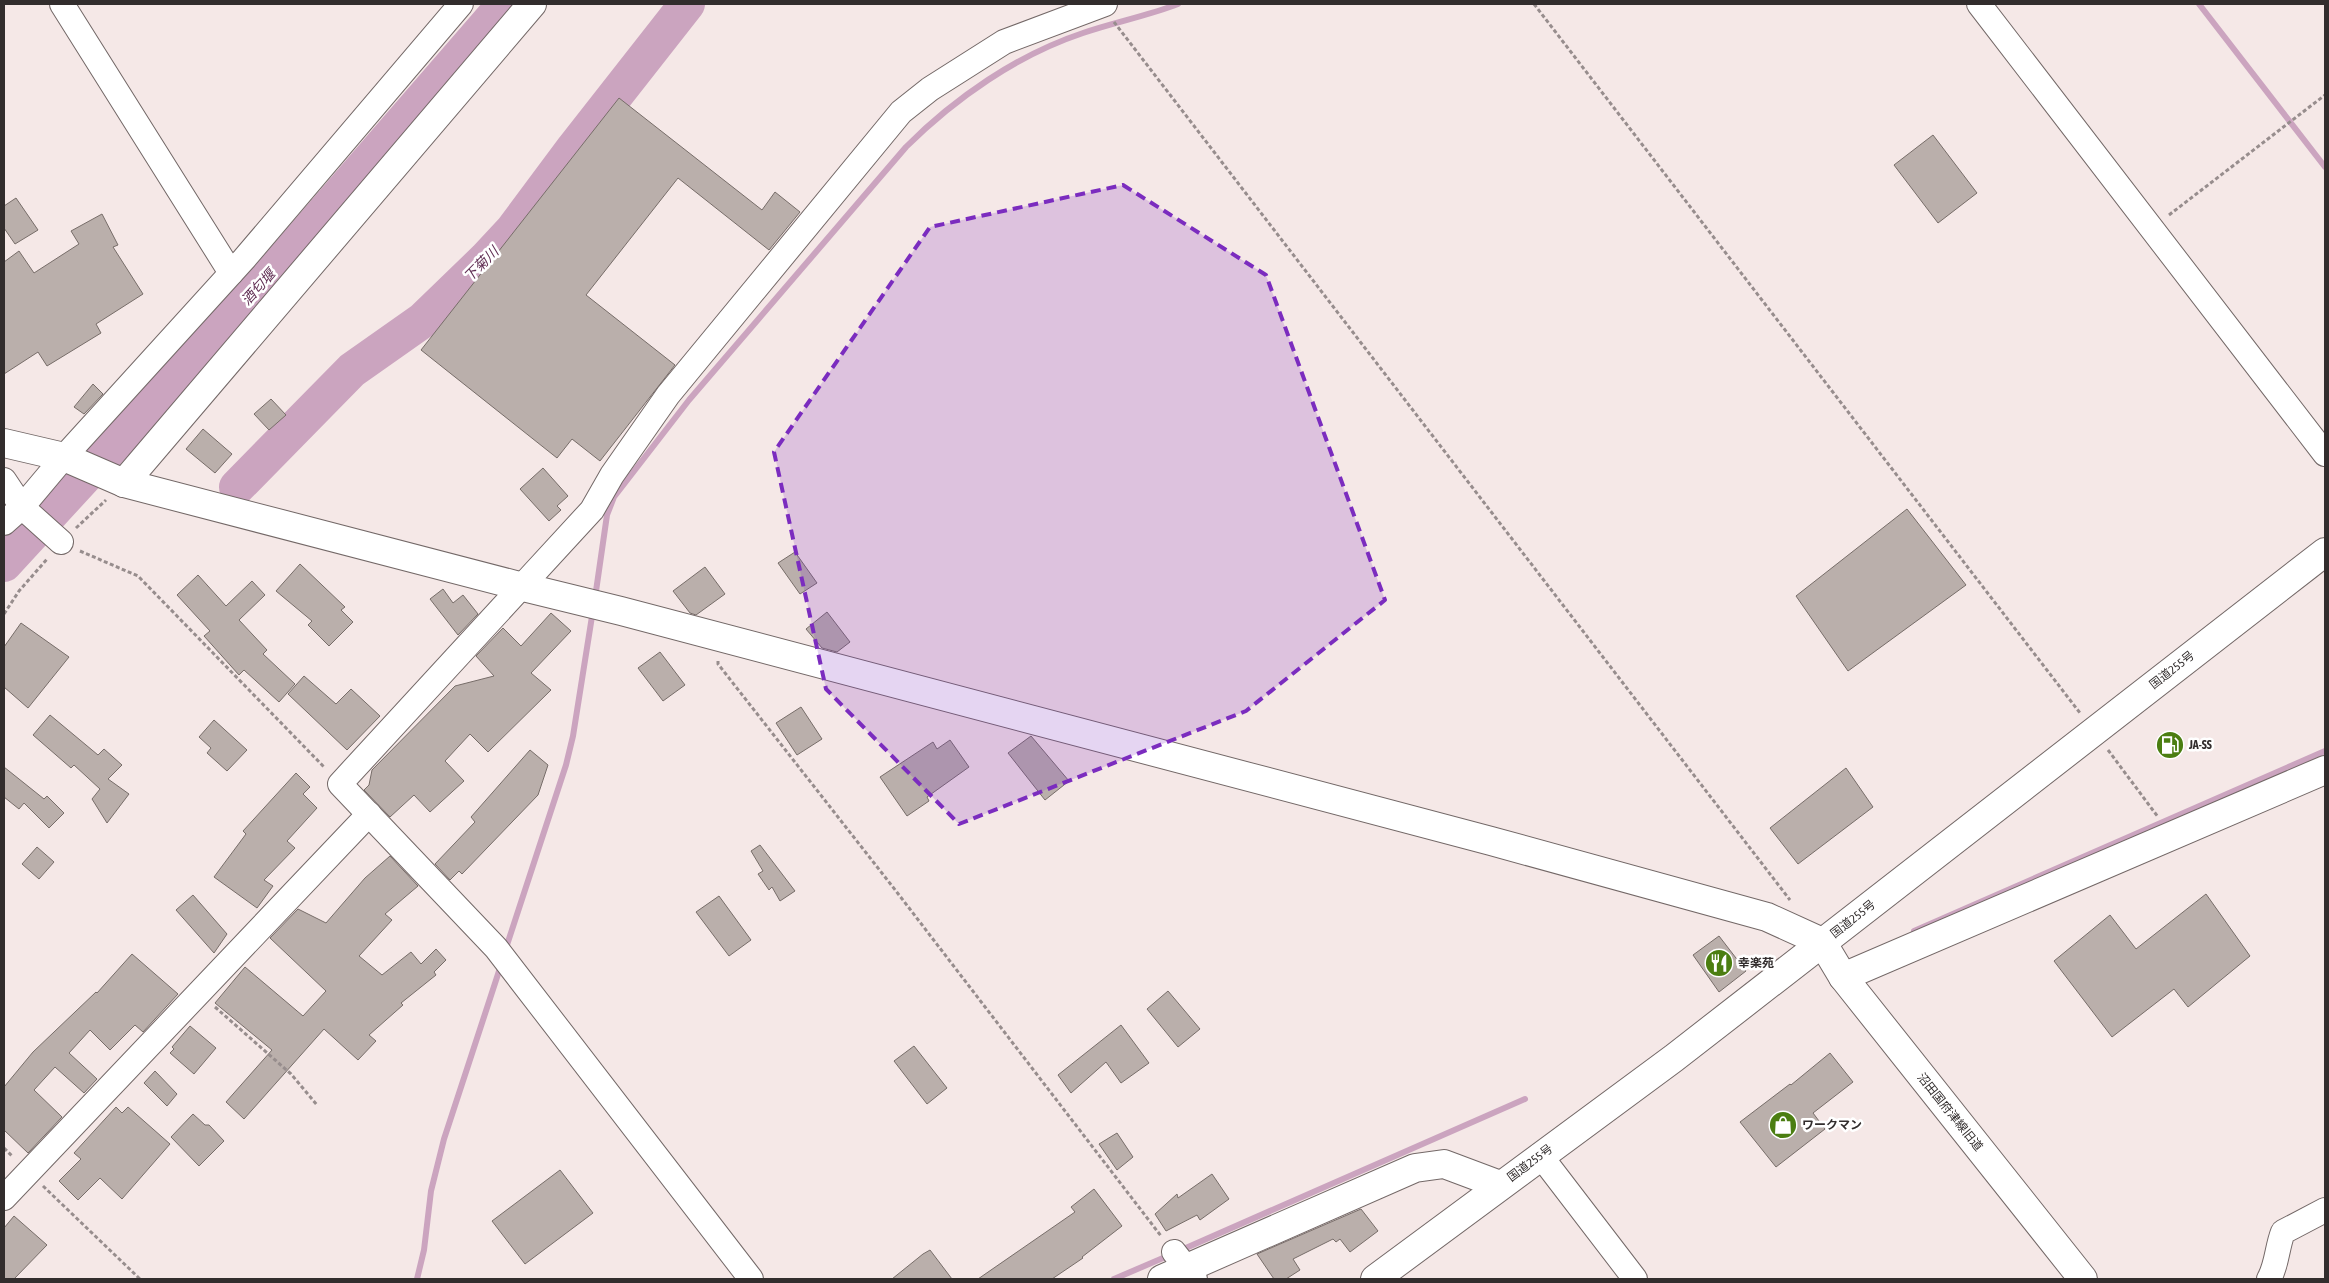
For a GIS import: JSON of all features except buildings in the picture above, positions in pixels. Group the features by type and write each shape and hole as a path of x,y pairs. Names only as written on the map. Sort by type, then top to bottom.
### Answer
{"main road":[{"path":"124,482 532,4"},
{"path":"4,443 65,457 124,482 1491,841 1767,918 1822,942"},
{"name":"国道255号","path":"1375,1279 1540,1155 1674,1058 2093,730 2325,552"},
{"path":"1843,977 2325,770"},
{"name":"沼田国府津線旧道","path":"1822,942 1843,977 2084,1279"},
{"path":"1181,1269 1415,1168 1444,1164 1500,1185"}],"street":[{"path":"62,4 232,273"},
{"path":"4,523 22,507 232,273 461,4"},
{"path":"751,1279 496,948 340,784 592,510 612,475 668,395 901,112 930,89 1004,42 1103,4"},
{"path":"1979,4 2325,454"},
{"path":"4,480 22,507 61,542"},
{"path":"4,1198 369,814"},
{"path":"1540,1155 1636,1279"},
{"path":"2269,1279 2274,1272 2278,1245 2283,1232 2325,1210"}],"path":[{"path":"1103,4 1792,903"},
{"path":"1534,4 2158,817"},
{"path":"2151,229 2325,95"},
{"path":"4,614 20,591 61,542 124,482"},
{"path":"61,542 138,576 340,784"},
{"path":"719,637 718,664 896,891 1181,1269"},
{"path":"198,992 290,1074 317,1105"},
{"path":"28,1171 140,1279"}],"highlighted area":[{"path":"1123,185 1266,275 1385,600 1246,711 959,824 826,689 774,452 930,227"}],"waterway":[{"name":"酒匂堰","path":"4,564 272,273 505,4"},
{"name":"下菊川","path":"237,487 352,370 423,320 486,259 513,230 574,148 687,4"},
{"path":"595,598 607,515 614,497 689,400 906,147 966,95 1034,53 1083,33 1178,4"},
{"path":"2199,4 2325,167"},
{"path":"505,951 566,765 573,736 593,610"},
{"path":"1914,931 2325,751"},
{"path":"417,1279 424,1250 431,1191 444,1139 501,965"},
{"path":"1179,1251 1525,1099"},
{"path":"1114,1279 1170,1255"}],"place":[{"name":"JA-SS","path":"2170,745"},
{"name":"幸楽苑","path":"1719,963"},
{"name":"ワークマン","path":"1783,1125"}]}
